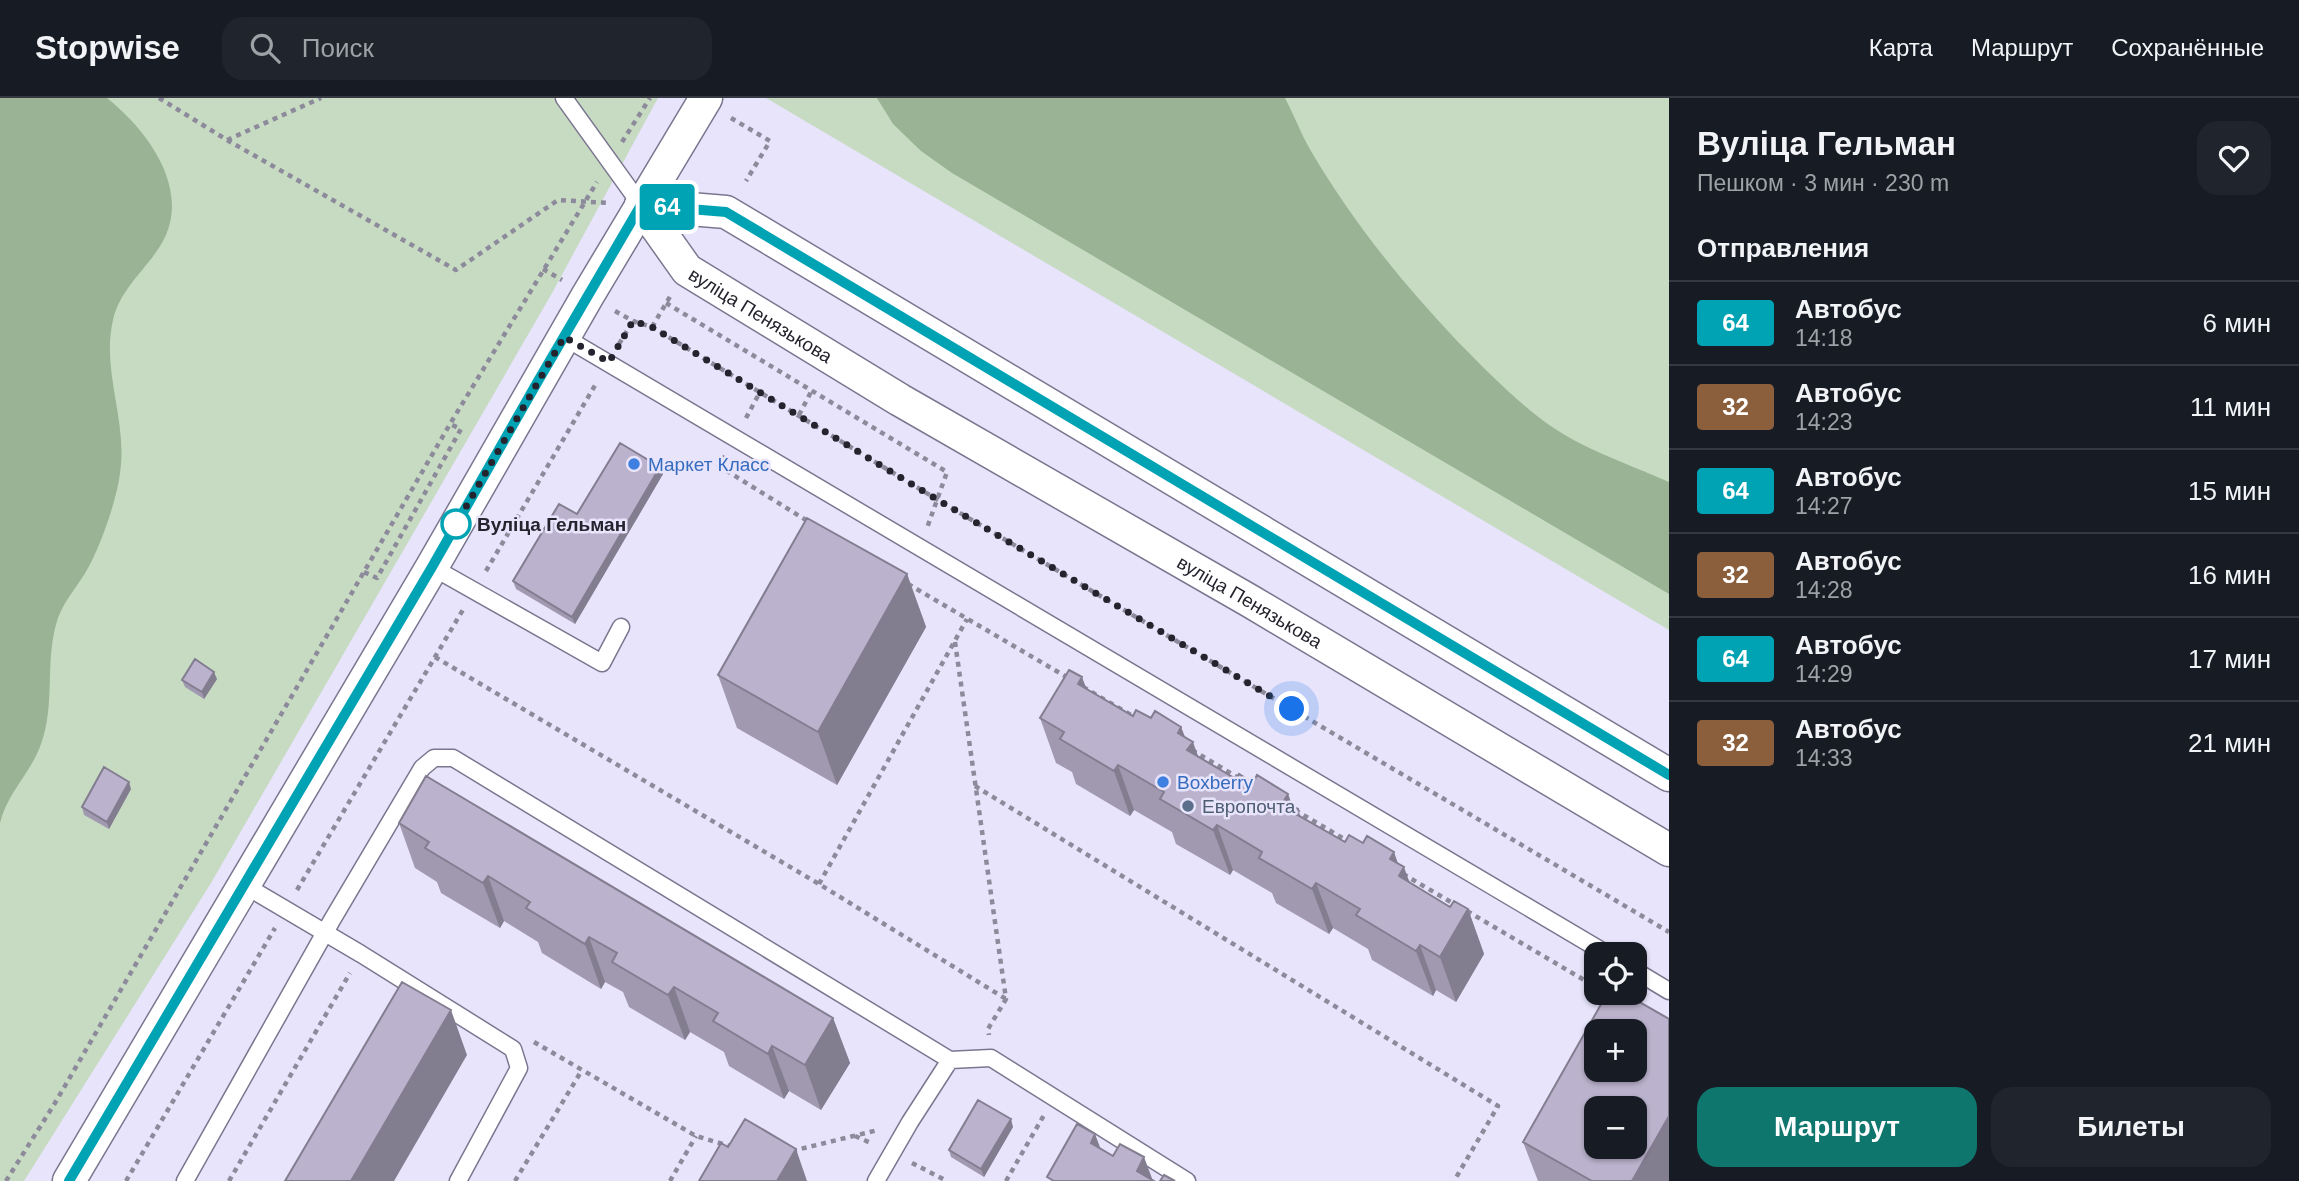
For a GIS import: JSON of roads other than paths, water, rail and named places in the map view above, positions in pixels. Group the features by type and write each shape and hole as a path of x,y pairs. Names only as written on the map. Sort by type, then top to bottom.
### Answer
{"street":[{"path":"69,1181 432,567 641,205 715,106"},
{"path":"641,205 726,212 1669,775"},
{"name":"вуліца Пенязькова","path":"641,205 687,270 900,400 1250,601 1669,850"}],"lane":[{"path":"564,98 641,205"},
{"path":"564,337 1586,942"},
{"path":"432,567 602,663 621,627"},
{"path":"185,1181 422,768 434,758 453,758 950,1060 991,1058 1187,1181"},
{"path":"244,885 513,1049 519,1069 457,1181"},
{"path":"1647,978 1669,991"},
{"path":"876,1181 950,1060"}],"place":[{"name":"Маркет Класс","path":"634,464"},
{"name":"Вуліца Гельман","path":"456,524"},
{"name":"Boxberry","path":"1163,782"},
{"name":"Европочта","path":"1188,806"}]}
